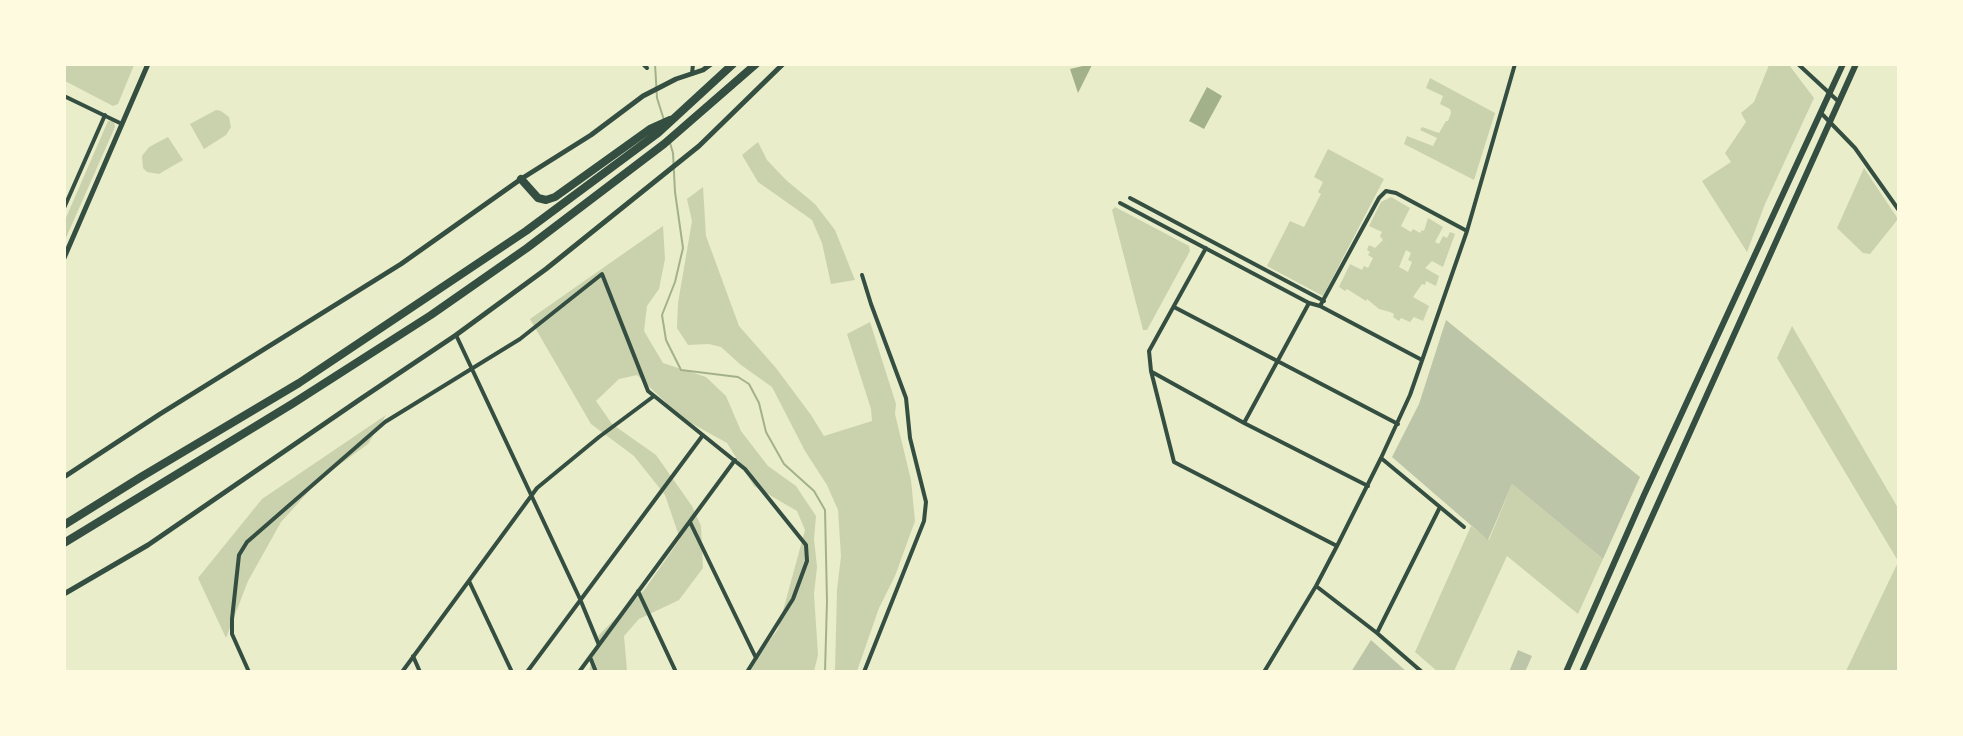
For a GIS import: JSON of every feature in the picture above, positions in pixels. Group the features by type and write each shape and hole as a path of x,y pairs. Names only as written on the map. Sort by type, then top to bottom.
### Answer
{"highway":[{"path":"521,179 538,198 546,200 555,197 677,116 734,64"},
{"path":"64,543 292,404 431,315 527,248 664,144 756,64"},
{"path":"64,525 260,407 382,329 526,231 656,130"}],"main road":[{"path":"1566,672 1644,495 1843,64"},
{"path":"1582,672 1856,64"}],"street":[{"path":"64,258 148,64"},
{"path":"692,74 693,64"},
{"path":"64,477 159,414 401,264 521,179 591,135 643,96 676,79 703,70 711,64"},
{"path":"64,594 148,545 456,335 546,269 699,146 783,64"},
{"path":"1264,672 1316,586 1398,424 1467,231 1515,64"},
{"path":"1798,64 1839,102"},
{"path":"64,96 123,124"},
{"path":"1821,112 1855,148 1899,209"},
{"path":"64,208 105,115"},
{"path":"1320,306 1379,198 1386,191 1396,193 1467,231"},
{"path":"1130,198 1324,301"},
{"path":"1120,203 1422,360"},
{"path":"1206,248 1149,351 1151,371 1174,462 1337,546"},
{"path":"249,672 232,634 239,555 247,542 385,422 520,339 602,274 609,287 645,386 654,396 745,469 806,545 807,561 793,599 747,672"},
{"path":"861,274 906,398 910,438 926,502 924,520 864,672"},
{"path":"1244,423 1309,303"},
{"path":"1174,307 1398,424"},
{"path":"456,335 580,599 599,645"},
{"path":"1151,371 1244,423 1368,486"},
{"path":"402,672 537,488 654,396"},
{"path":"527,672 702,435"},
{"path":"1382,458 1464,527"},
{"path":"579,672 735,460"},
{"path":"1377,633 1440,507"},
{"path":"690,522 756,659"},
{"path":"469,581 512,672"},
{"path":"1316,586 1377,633 1422,672"},
{"path":"638,591 676,672"},
{"path":"413,656 420,672"},
{"path":"590,657 596,672"}],"shaded area":[{"path":"64,65 134,65 118,104 113,106 65,81"},
{"path":"1092,65 1078,93 1070,69"},
{"path":"1769,65 1789,65 1814,98 1765,204 1747,252 1702,181 1731,162 1725,153 1746,122 1741,113 1754,102"},
{"path":"1430,78 1495,113 1474,180 1404,144 1407,136 1433,146 1437,138 1420,130 1422,127 1439,133 1448,121 1450,109 1440,104 1443,96 1426,88"},
{"path":"1207,87 1222,96 1204,129 1189,121"},
{"path":"216,110 229,117 231,127 226,135 204,149 190,124"},
{"path":"108,121 114,121 115,127 65,240 65,220"},
{"path":"168,137 183,160 159,174 147,172 143,168 142,156 149,147"},
{"path":"758,142 767,160 786,180 815,204 835,230 855,280 831,284 822,243 812,220 758,182 742,155"},
{"path":"1328,149 1384,179 1323,296 1267,266 1290,221 1304,227 1321,194 1318,192 1323,182 1314,177"},
{"path":"1864,168 1898,219 1870,254 1863,253 1837,228"},
{"path":"703,187 706,236 739,326 776,368 824,436 872,421 871,409 847,334 870,322 896,404 895,414 911,480 915,521 895,576 879,608 857,671 835,671 837,590 841,556 838,510 827,485 805,451 772,387 741,365 721,347 709,344 688,345 677,328 678,303 692,221 687,199"},
{"path":"1391,197 1410,208 1401,226 1411,232 1413,229 1420,233 1424,231 1428,218 1443,227 1435,242 1439,244 1443,236 1447,238 1450,232 1455,234 1443,267 1432,261 1425,268 1439,276 1436,286 1426,281 1413,297 1429,306 1423,321 1414,317 1410,322 1401,318 1399,321 1393,317 1394,314 1379,309 1367,299 1366,301 1347,289 1345,291 1339,287 1350,264 1362,270 1364,266 1368,268 1373,258 1368,255 1369,245 1375,248 1383,240 1380,236 1382,232 1369,226 1381,202","holes":["1406,250 1411,253 1408,260 1412,262 1408,272 1399,267"]},
{"path":"1115,207 1189,246 1190,251 1147,330 1143,330 1112,210"},
{"path":"663,226 665,259 659,289 647,306 644,331 663,363 706,377 726,396 741,431 768,466 796,486 816,516 814,539 817,567 814,594 818,655 814,671 747,671 778,629 805,530 797,511 754,486 727,443 682,418 637,375 619,379 596,401 612,424 656,455 692,506 701,526 703,568 679,600 639,619 624,636 627,671 589,671 599,635 645,589 680,539 665,495 634,456 591,424 530,319"},
{"path":"1792,326 1898,508 1898,561 1777,358"},
{"path":"386,415 368,444 321,478 281,522 248,581 226,638 198,578 262,499"},
{"path":"1512,484 1603,559 1578,614 1507,556 1454,671 1437,671 1415,652 1471,526 1489,540"},
{"path":"1898,562 1898,671 1846,671"}],"building":[{"path":"1446,320 1640,477 1603,559 1512,484 1488,540 1392,457 1419,404"},
{"path":"1371,640 1407,672 1351,672"},
{"path":"1518,650 1532,656 1525,672 1509,672"}],"waterway":[{"path":"655,64 657,98 664,120"},
{"path":"670,143 683,248 675,282 662,315 666,340 681,370 738,377 749,384 759,403 766,432 784,464 814,491 825,510 827,601 825,672"}]}
